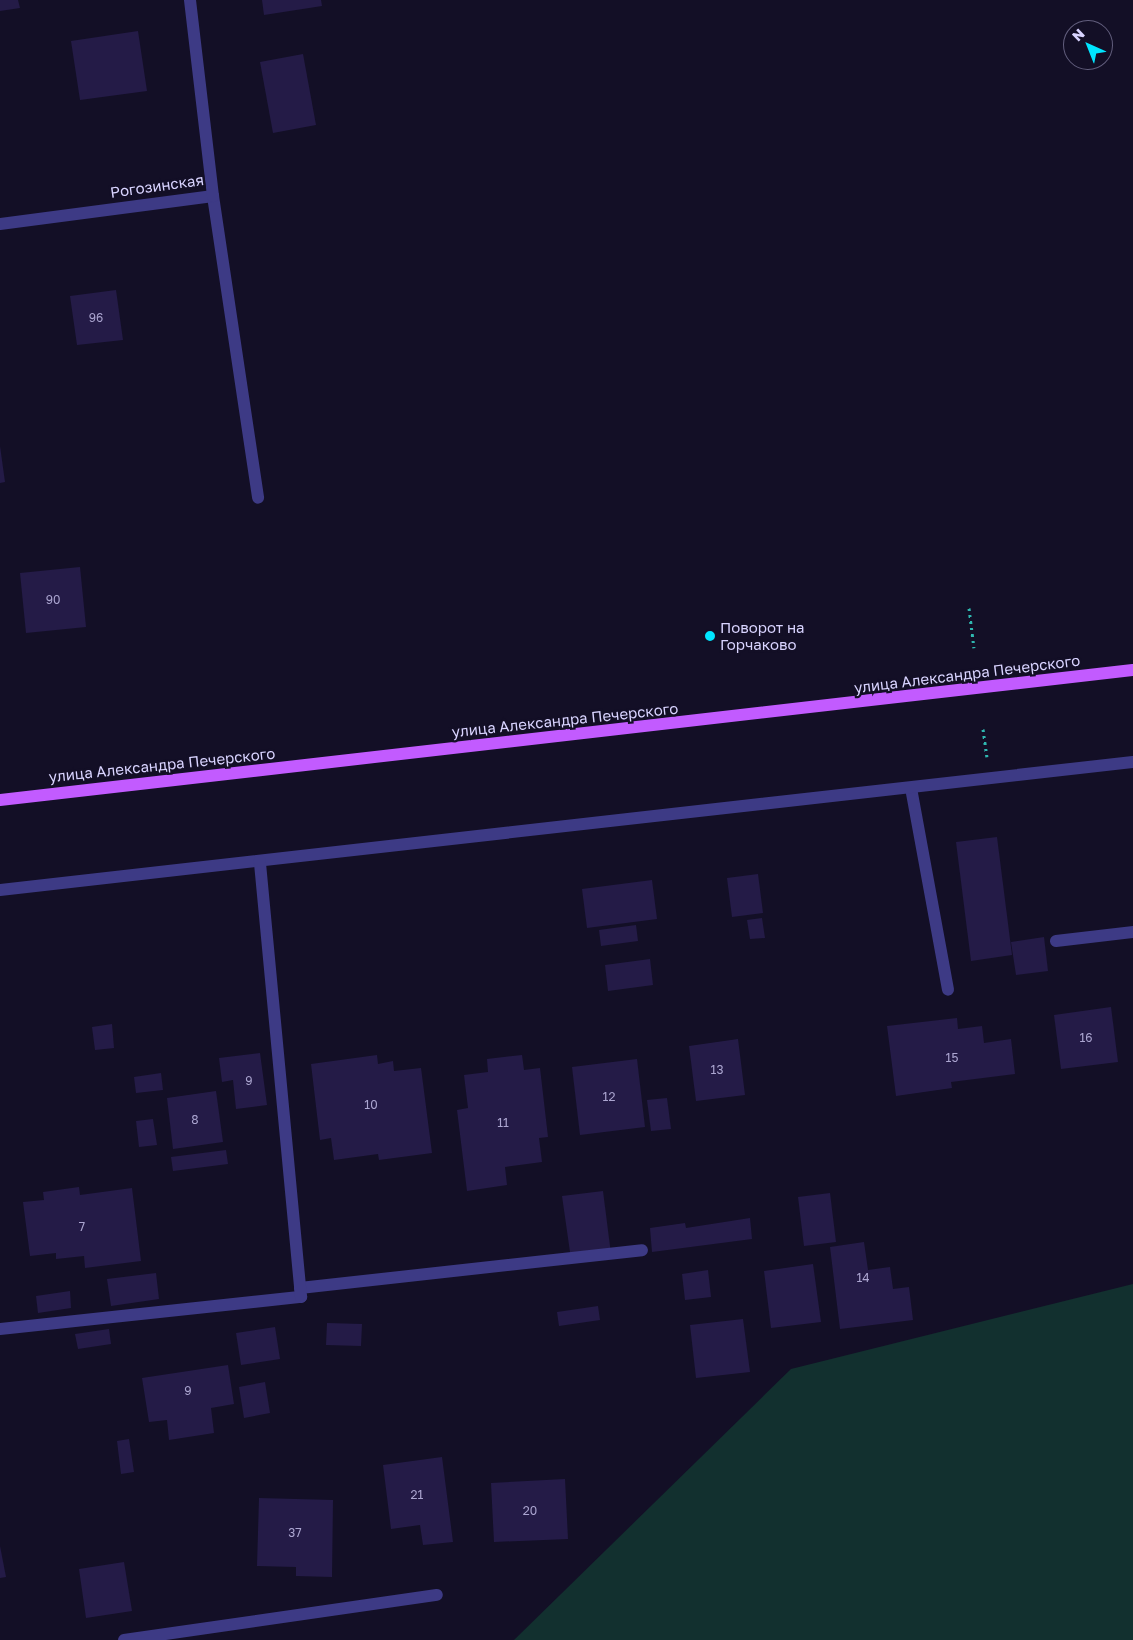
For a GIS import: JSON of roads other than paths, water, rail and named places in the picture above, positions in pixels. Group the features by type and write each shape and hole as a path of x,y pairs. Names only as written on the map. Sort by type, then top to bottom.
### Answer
{"main road":[{"name":"улица Александра Печерского","path":"0,800 1133,670"}],"street":[{"name":"Рогозинская","path":"0,224 213,196 190,0"},
{"path":"213,196 258,498"},
{"path":"0,890 1133,762"},
{"path":"911,788 948,990"},
{"path":"0,1329 301,1297 260,861"},
{"path":"1056,942 1133,932"},
{"path":"300,1288 642,1250"},
{"path":"124,1640 437,1595"}],"place":[{"name":"Поворот на Горчаково","path":"710,636"}]}
